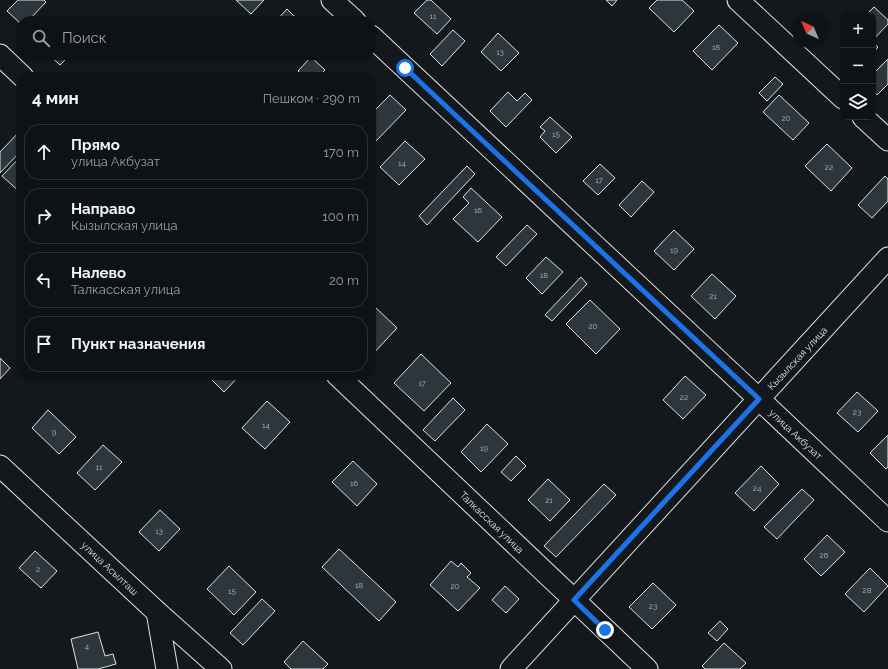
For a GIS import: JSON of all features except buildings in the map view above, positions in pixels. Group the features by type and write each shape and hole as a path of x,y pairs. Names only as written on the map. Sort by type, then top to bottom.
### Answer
{"street":[{"path":"332,0 350,16"},
{"path":"738,0 840,95"},
{"name":"улица Акбузат","path":"376,41 888,521"},
{"path":"0,55 18,72"},
{"path":"866,120 888,140"},
{"name":"Кызылская улица","path":"511,669 888,258"},
{"name":"Талкасская улица","path":"342,380 646,669"},
{"name":"улица Асылташ","path":"0,466 157,612 221,669"},
{"path":"157,612 168,669"}],"route":[{"path":"405,68 759,399 574,600 605,630"}]}
